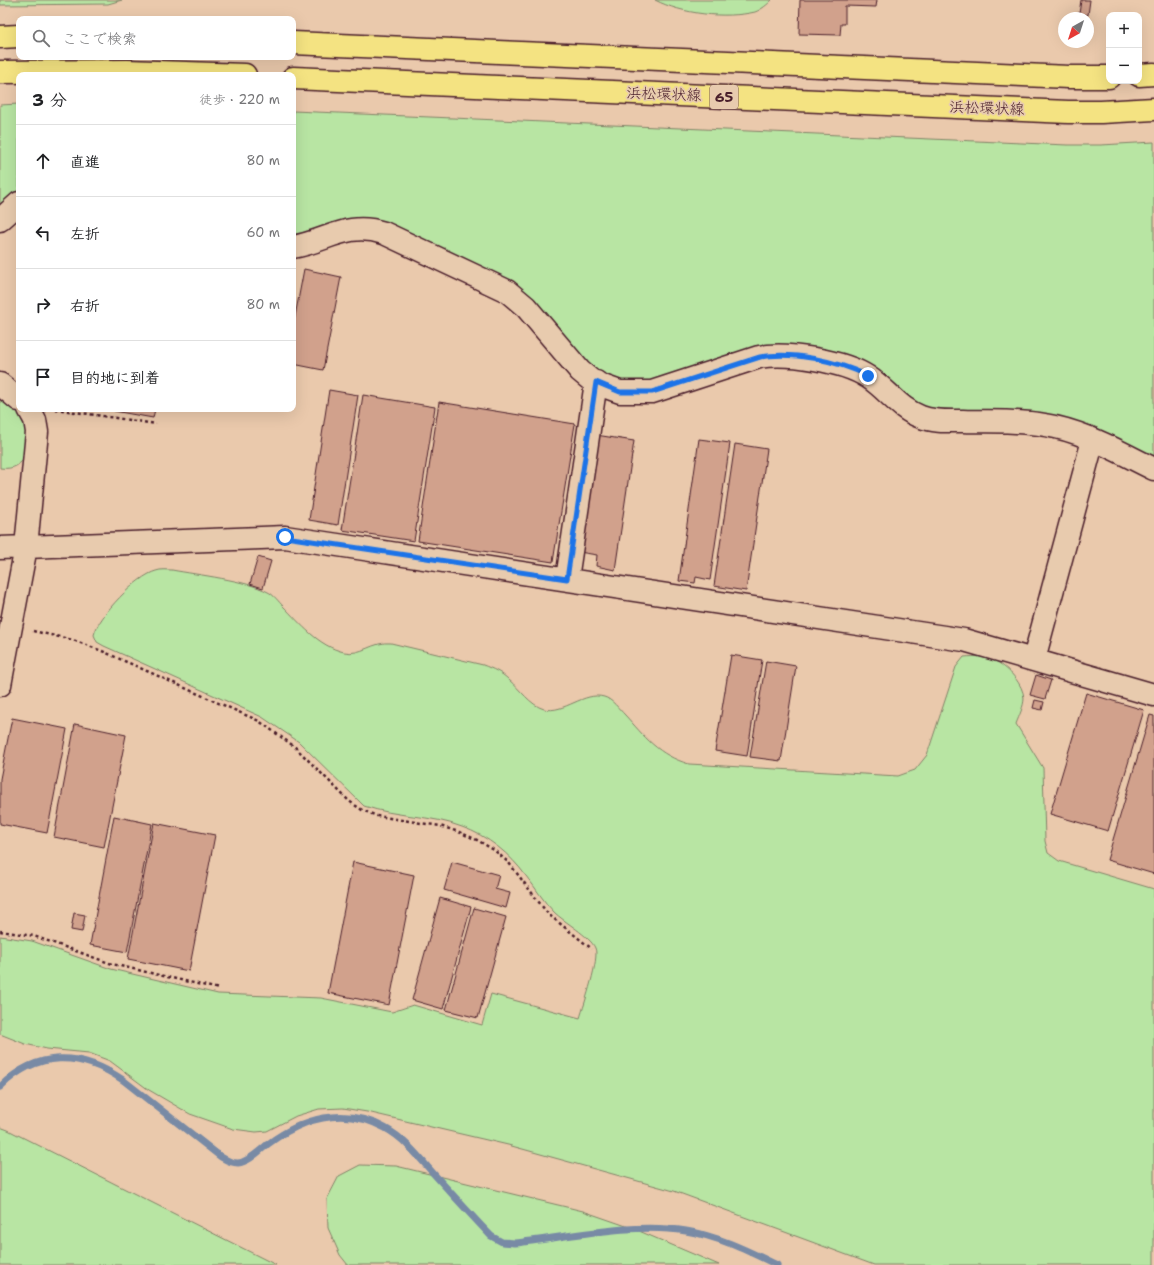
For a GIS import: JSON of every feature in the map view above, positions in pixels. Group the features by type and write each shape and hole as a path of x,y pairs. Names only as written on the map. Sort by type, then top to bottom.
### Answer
{"main road":[{"path":"0,37 16,36"},
{"name":"65","path":"296,43 1045,76 1106,77"},
{"path":"0,72 150,72"},
{"path":"1142,75 1154,74"},
{"name":"浜松環状線","path":"296,78 1068,112 1107,112 1154,109"}],"street":[{"path":"0,220 16,206"},
{"path":"296,246 346,230 358,228 371,229 384,233 507,291 526,307 580,371 596,382 620,392 652,392 760,357 786,355 851,368 868,376 907,411 921,417 936,420 1021,422 1070,430 1154,469"},
{"path":"567,579 596,382"},
{"path":"0,384 16,397"},
{"path":"0,685 26,547 37,432 35,420 31,412"},
{"path":"1034,659 1093,440"},
{"path":"0,548 285,537 928,633 964,640 1034,659 1154,695"}],"path":[{"path":"74,412 156,424"},
{"path":"11,626 73,640 102,651 259,721 295,746 349,801 362,810 377,816 440,826 478,840 494,850 509,864 548,914 592,948"},
{"path":"0,931 34,936 112,964 219,989"}],"green space":[{"path":"0,0 122,0 108,4 0,5"},
{"path":"655,0 772,0 755,12 717,15 678,9"},
{"path":"16,104 16,197 0,210 0,105"},
{"path":"296,111 1067,145 1154,142 1154,461 1096,433 923,411 833,356 636,386 596,375 531,303 386,227 296,240"},
{"path":"0,393 16,406 16,412 21,412 29,422 25,455 22,461 17,466 0,468"},
{"path":"160,570 172,570 222,578 247,584 268,592 274,596 310,634 326,645 344,652 356,652 378,644 391,643 483,665 494,669 503,675 534,704 544,709 552,710 589,697 596,696 607,698 615,704 639,731 660,750 669,756 689,764 898,776 915,770 927,755 956,667 964,657 986,658 1002,665 1015,677 1021,687 1024,701 1016,724 1043,768 1045,841 1048,853 1059,861 1154,889 1154,1265 874,1265 674,1191 508,1145 367,1112 343,1108 319,1109 296,1116 267,1131 256,1132 233,1129 190,1114 149,1090 110,1061 89,1053 47,1049 25,1044 0,1034 0,936 32,941 111,969 218,994 321,998 392,1012 413,1005 482,1025 491,994 580,1018 594,971 596,953 595,948 588,939 554,912 520,868 506,853 481,835 450,823 376,810 364,806 299,742 262,717 97,642 94,635 97,627 110,608 129,588 148,574"},
{"path":"0,1127 8,1130 276,1265 0,1265"},
{"path":"360,1165 396,1166 583,1211 632,1228 719,1265 348,1265 340,1255 328,1228 327,1199 339,1176"}],"building":[{"path":"800,0 877,0 876,7 845,6 845,24 841,24 840,35 799,34"},
{"path":"1081,0 1090,0 1088,12 1079,12"},
{"path":"304,269 341,277 323,370 296,365 296,311"},
{"path":"329,390 358,395 338,525 309,520"},
{"path":"363,395 435,407 414,541 342,530"},
{"path":"439,402 575,424 553,562 418,541"},
{"path":"120,412 154,412 153,418"},
{"path":"596,435 634,441 615,570 596,566 597,555 579,552"},
{"path":"699,439 730,443 710,580 696,577 695,583 679,581"},
{"path":"735,444 767,449 746,591 714,586"},
{"path":"258,557 271,561 263,588 250,584"},
{"path":"731,655 762,660 747,756 715,751"},
{"path":"766,661 796,666 781,761 750,757"},
{"path":"1036,675 1051,680 1045,699 1030,695"},
{"path":"1086,693 1144,710 1108,831 1050,814"},
{"path":"1035,700 1044,702 1042,710 1033,708"},
{"path":"1150,715 1154,716 1154,874 1107,860"},
{"path":"12,718 67,729 47,833 0,824 0,779"},
{"path":"75,724 126,735 104,847 54,837"},
{"path":"114,816 152,824 127,952 90,945"},
{"path":"154,823 215,835 189,971 128,959"},
{"path":"353,862 414,875 389,1005 328,993"},
{"path":"452,862 499,875 495,889 510,893 506,908 444,890"},
{"path":"440,898 471,907 443,1009 412,1000"},
{"path":"474,908 506,917 478,1018 446,1010"},
{"path":"74,913 85,915 82,932 71,930"}],"waterway":[{"path":"0,1087 14,1075 29,1066 44,1061 60,1059 75,1060 91,1064 107,1070 123,1080 221,1157 235,1163 246,1160 295,1127 310,1122 324,1118 339,1117 370,1121 392,1132 405,1142 491,1236 502,1242 515,1243 623,1229 666,1229 710,1236 755,1254 777,1265"}],"route":[{"path":"285,537 567,579 596,382 620,392 652,392 760,357 773,355 786,355 832,363 851,368 868,376"}]}
